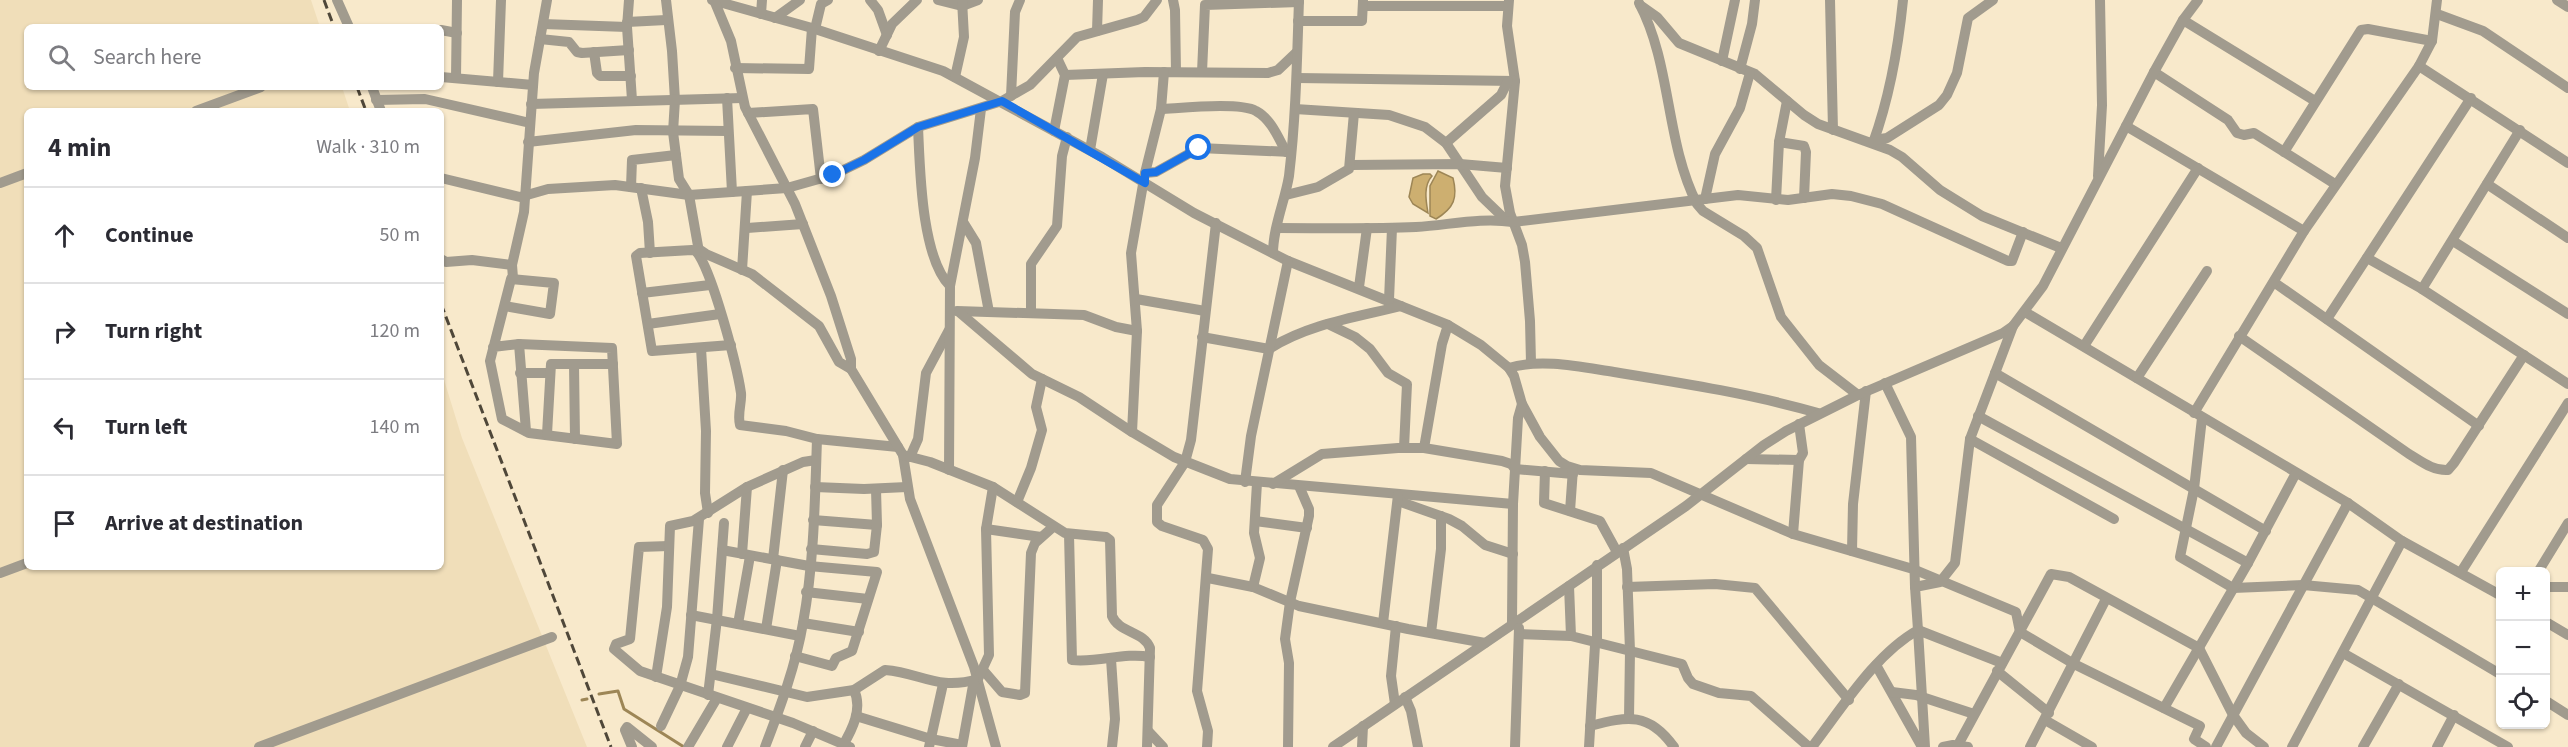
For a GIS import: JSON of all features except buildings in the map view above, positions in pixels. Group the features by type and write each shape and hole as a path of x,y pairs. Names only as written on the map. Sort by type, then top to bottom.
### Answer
{"street":[{"path":"337,0 348,24"},
{"path":"456,78 457,0"},
{"path":"498,82 501,0"},
{"path":"493,347 519,344 610,347 613,349 617,444 526,430 502,419 490,368 493,347 513,278 512,265 524,212 531,104 547,0"},
{"path":"629,0 627,25 632,100"},
{"path":"666,0 675,100 673,132 679,179 689,195 697,250 730,345 741,392 740,425 744,428 786,431 817,439 904,453 993,487 1053,527 1069,534 1106,537 1110,540 1112,616 1118,626 1148,643 1150,657 1147,747"},
{"path":"713,0 732,3 929,65 1007,99 1054,131 1145,178 1194,213 1288,261 1448,325 1481,345 1509,368 1514,376 1522,404 1540,437 1559,461 1573,471"},
{"path":"713,0 731,41 742,98 803,224 831,296 851,359 851,369"},
{"path":"761,14 762,0"},
{"path":"775,18 800,0"},
{"path":"735,68 810,69 813,29 821,4 828,0"},
{"path":"870,0 878,10 887,35"},
{"path":"879,51 898,17 917,0"},
{"path":"939,0 962,3 978,0"},
{"path":"1007,99 1015,12 1020,0"},
{"path":"1097,31 1098,0"},
{"path":"444,179 524,198 548,189 615,185 689,195 787,188 820,179 864,160 918,127 1007,99 1030,85 1077,37 1137,20 1144,16 1157,0"},
{"path":"1173,0 1176,72"},
{"path":"1722,62 1735,0"},
{"path":"1700,199 1715,154 1740,108 1755,0"},
{"path":"1830,0 1833,130"},
{"path":"1874,142 1886,109 1895,72 1903,0"},
{"path":"1874,142 1887,138 1939,105 1957,73 1968,18 1993,0"},
{"path":"1333,747 1569,586 1699,495 1746,459 1799,424 1862,393 2003,333 2013,326 2043,286 2154,72 2183,20 2198,0"},
{"path":"2437,0 2433,41 2419,66 2304,231 2275,283 2239,336 2198,415 2194,489 2180,557 2233,588 2303,585 2358,590 2496,672"},
{"path":"2557,0 2568,7"},
{"path":"1202,72 1205,5 1299,1 1295,109 1288,152 1286,195 1273,253"},
{"path":"1638,2 1657,17 1679,43 1760,78 1804,115 1833,130 1874,142 1902,157 1940,190 1982,216 2061,248"},
{"path":"1638,2 1658,53 1675,134 1703,211 1744,236 1757,248 1781,317 1819,365 1862,393"},
{"path":"2098,2 2102,105 2098,179"},
{"path":"955,77 963,37 962,3"},
{"path":"1298,21 1362,21 1363,3 1508,3 1507,26 1512,81 1506,198 1510,221 1522,245 1525,262 1531,363"},
{"path":"2437,14 2483,30 2568,88"},
{"path":"543,24 627,25 666,20"},
{"path":"2183,20 2315,101"},
{"path":"2284,152 2364,28 2433,41"},
{"path":"444,31 457,33"},
{"path":"540,39 568,42 577,52 629,50"},
{"path":"594,52 597,74 600,76 631,76"},
{"path":"1065,75 1164,72 1268,73 1278,70 1297,52"},
{"path":"1054,131 1065,75 1057,58"},
{"path":"2419,66 2568,163"},
{"path":"1132,432 1137,332 1131,253 1161,109 1164,72"},
{"path":"2154,72 2228,120 2237,133 2254,133 2335,184"},
{"path":"1090,150 1103,74"},
{"path":"444,77 534,85"},
{"path":"1297,78 1512,81"},
{"path":"1446,143 1501,94 1512,81"},
{"path":"204,108 253,90"},
{"path":"373,90 380,108"},
{"path":"727,98 732,192"},
{"path":"531,104 742,98"},
{"path":"2327,319 2471,98"},
{"path":"376,100 425,99 530,123"},
{"path":"1776,200 1779,142 1788,101"},
{"path":"1161,109 1247,107 1265,118 1276,131 1288,152"},
{"path":"748,113 813,109 820,179"},
{"path":"904,453 918,438 926,373 950,329 955,311 950,286 980,128 981,109"},
{"path":"1295,109 1389,115 1425,127 1446,143 1482,197 1510,221"},
{"path":"1286,195 1331,181 1346,173 1351,165 1354,113"},
{"path":"2126,126 2304,231"},
{"path":"918,127 923,211 939,273 950,286"},
{"path":"2422,289 2520,130"},
{"path":"528,142 631,131 728,131"},
{"path":"1031,313 1032,263 1057,226 1062,156 1067,137"},
{"path":"1779,142 1804,146 1806,152 1804,198"},
{"path":"1145,178 1199,148 1288,152"},
{"path":"650,253 648,222 636,187 632,159 676,155"},
{"path":"1351,165 1460,164 1506,168"},
{"path":"2084,346 2198,168"},
{"path":"0,183 24,174"},
{"path":"2487,184 2568,238"},
{"path":"742,270 747,228 747,191"},
{"path":"1277,228 1392,228 1487,219 1510,221 1737,195 1776,200 1832,194 1867,199 2010,261 2012,261 2023,232"},
{"path":"963,222 976,243 989,312"},
{"path":"1207,747 1208,731 1197,691 1208,578 1207,543 1162,526 1157,522 1157,505 1185,462 1197,412 1202,338 1216,223"},
{"path":"747,228 803,224"},
{"path":"1359,288 1367,228"},
{"path":"1389,300 1392,228"},
{"path":"2453,241 2568,314"},
{"path":"730,345 652,351 635,259 638,254 692,249 752,274 819,326 839,362 851,369 904,453 908,487 978,676 996,747"},
{"path":"2367,258 2422,289 2568,384"},
{"path":"444,261 472,260 512,265"},
{"path":"1245,482 1251,436 1288,261"},
{"path":"2137,378 2207,272"},
{"path":"504,306 552,313 554,285 552,281 513,278"},
{"path":"2275,283 2479,426"},
{"path":"642,293 710,285"},
{"path":"1136,298 1205,311"},
{"path":"1202,338 1269,350 1290,336 1401,306"},
{"path":"955,311 1084,315 1137,332"},
{"path":"955,311 1032,374 1079,397 1132,432 1185,462 1230,479 1398,498 1467,498 1513,504"},
{"path":"2025,312 2348,503 2402,541 2496,593"},
{"path":"648,324 720,315"},
{"path":"1328,324 1355,337 1370,349 1388,373 1405,381 1407,388 1404,448"},
{"path":"1424,448 1442,344 1448,325"},
{"path":"1915,587 1940,582 1955,563 1970,439 2013,326"},
{"path":"949,470 950,329"},
{"path":"2239,336 2409,454 2436,469 2448,470 2524,355"},
{"path":"519,344 526,430"},
{"path":"661,726 680,686 688,657 703,516 706,431 701,348"},
{"path":"547,434 552,363 613,364"},
{"path":"1509,368 1531,363 1648,377 1818,413"},
{"path":"574,364 575,439"},
{"path":"520,373 550,373"},
{"path":"1995,374 2266,531"},
{"path":"1017,502 1031,468 1042,430 1036,407 1041,379"},
{"path":"1885,383 1911,437 1913,569 1922,697 1922,747"},
{"path":"1852,551 1853,504 1862,393"},
{"path":"2461,573 2568,403"},
{"path":"1515,747 1519,634 1516,621 1513,504 1518,418 1522,404"},
{"path":"1978,416 2248,563"},
{"path":"1793,534 1798,460 1803,453 1799,424"},
{"path":"765,747 784,692 803,623 811,549 817,439"},
{"path":"1970,439 2114,519"},
{"path":"1273,484 1322,454 1404,448 1424,448 1502,461 1511,464 1515,469 1651,473 1793,534 1913,569 2016,612 2020,632 2074,664 2200,726 2192,743 2206,747"},
{"path":"1746,459 1798,460"},
{"path":"656,677 667,607 670,526 703,516 747,487 783,470 816,460"},
{"path":"766,629 783,470"},
{"path":"1545,471 1544,503 1600,520 1626,562 1630,651 1629,718"},
{"path":"1570,511 1573,471"},
{"path":"2164,708 2266,531 2296,473"},
{"path":"1253,587 1260,558 1254,533 1257,483"},
{"path":"1288,747 1289,663 1285,646 1290,602 1307,528 1309,508 1299,486"},
{"path":"738,624 746,555 747,487"},
{"path":"815,487 876,489 908,487"},
{"path":"856,716 930,743 962,746 978,676 989,655 986,529 993,487"},
{"path":"811,549 874,552 877,525 876,489"},
{"path":"1398,498 1462,526 1485,545 1513,554"},
{"path":"1383,623 1398,498"},
{"path":"2216,747 2348,503"},
{"path":"1431,633 1441,549 1441,516"},
{"path":"813,520 877,525"},
{"path":"1255,521 1307,528"},
{"path":"688,747 712,697 711,674 724,523"},
{"path":"2542,567 2564,538 2568,523"},
{"path":"978,676 1002,692 1020,695 1025,693 1028,568 1035,543 1053,527"},
{"path":"986,529 1041,537"},
{"path":"1069,534 1072,660 1111,659 1125,655 1150,657"},
{"path":"2292,747 2402,541"},
{"path":"669,546 639,547 630,639 614,647 636,670 813,731 845,746 856,716 858,699 854,690"},
{"path":"722,550 809,566 874,570 877,574 852,651 836,658 831,666 795,656"},
{"path":"0,573 24,564"},
{"path":"1589,747 1597,641 1597,565"},
{"path":"1943,747 1963,746 1974,714 2051,574 2069,577 2199,648 2233,714 2246,733 2264,747"},
{"path":"1208,578 1253,587 1290,602 1485,643"},
{"path":"1627,587 1714,584 1755,588 1849,700"},
{"path":"1569,586 1571,636"},
{"path":"2550,587 2568,587"},
{"path":"806,592 868,599"},
{"path":"2030,747 2106,599"},
{"path":"691,615 800,636"},
{"path":"803,623 859,632"},
{"path":"2550,624 2568,635"},
{"path":"1395,704 1391,676 1396,626"},
{"path":"1519,634 1571,636 1682,664 1693,684 1719,693 1751,696 1810,747 1894,645 1918,630"},
{"path":"1918,630 2000,667 2047,717 2092,747"},
{"path":"258,747 552,637"},
{"path":"2343,653 2508,747"},
{"path":"1111,659 1115,719 1112,747"},
{"path":"1876,665 1922,747"},
{"path":"711,674 807,697 854,690 885,670 944,684 963,684 978,676"},
{"path":"930,743 944,684"},
{"path":"2363,747 2399,684"},
{"path":"1892,693 1922,697 1974,714"},
{"path":"1405,697 1411,711 1419,747"},
{"path":"2550,704 2568,715"},
{"path":"727,747 747,708"},
{"path":"2438,747 2454,715"},
{"path":"1590,726 1629,718 1655,725 1674,747"},
{"path":"1362,747 1363,726"},
{"path":"632,747 625,730 627,728 652,747"},
{"path":"805,747 813,731"},
{"path":"1148,731 1163,747"}],"shaded area":[{"path":"0,0 311,0 319,24 24,24 24,90 343,90 349,108 24,108 24,570 444,570 444,380 462,438 587,747 0,747"},
{"path":"1438,171 1453,178 1455,197 1447,211 1436,219 1430,216 1430,186"},
{"path":"1423,174 1432,176 1426,189 1428,213 1413,204 1409,197 1413,178"}],"waterway":[{"path":"599,694 618,691 624,709 684,747"},
{"path":"582,700 587,699"}],"railway":[{"path":"324,0 333,24"},
{"path":"358,90 365,108"},
{"path":"444,312 611,747"}],"route":[{"path":"833,175 864,160 918,127 1002,101 1145,183 1145,173 1156,172 1195,148 1199,148"}]}
